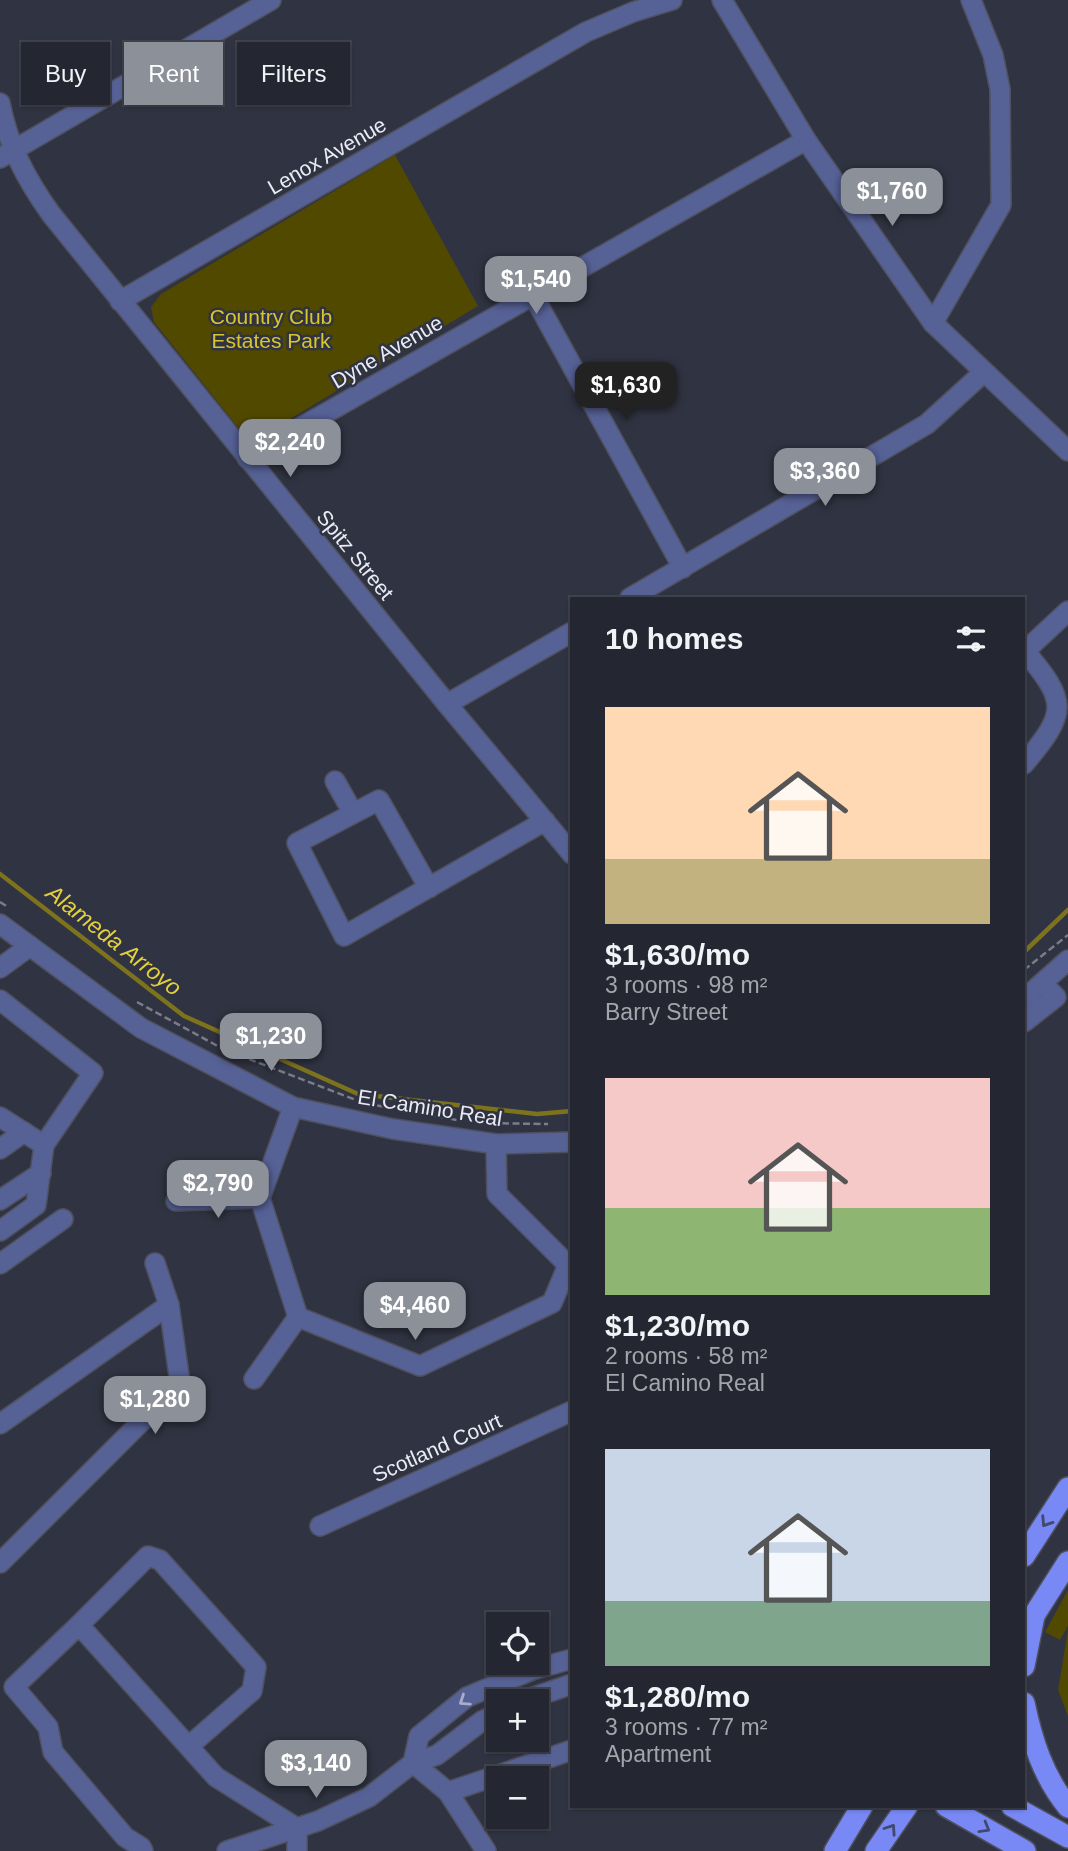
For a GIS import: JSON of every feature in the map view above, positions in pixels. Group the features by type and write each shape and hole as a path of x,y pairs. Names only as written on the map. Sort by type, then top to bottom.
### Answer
{"main road":[{"path":"1025,1554 1068,1488"},
{"path":"1025,1657 1029,1623 1068,1562"},
{"path":"1025,1707 1036,1751 1053,1788 1068,1807"},
{"path":"835,1851 861,1808"},
{"path":"876,1851 906,1808"},
{"path":"949,1808 1024,1851"},
{"path":"1016,1808 1068,1837"}],"street":[{"path":"6,154 271,0"},
{"name":"Lenox Avenue","path":"120,301 586,32 621,16 672,0"},
{"path":"722,0 806,140 933,323 1068,451"},
{"path":"933,323 1001,205 1000,89 991,47 971,0"},
{"name":"Spitz Street","path":"0,103 6,133 6,154 247,458 447,704 570,849"},
{"name":"Dyne Avenue","path":"247,458 806,140"},
{"path":"533,295 683,568"},
{"path":"632,597 927,424 984,372"},
{"path":"1025,649 1068,611"},
{"path":"447,704 570,633"},
{"path":"1025,651 1059,687 1064,710 1056,732 1025,763"},
{"path":"335,781 353,813"},
{"path":"429,888 379,800 297,843 344,936 429,888 545,821"},
{"name":"El Camino Real","path":"4,916 30,946 141,1028 293,1107 393,1129 496,1144 570,1142"},
{"path":"0,968 30,946"},
{"path":"1025,1021 1056,990 1068,960"},
{"path":"1025,999 1056,990"},
{"path":"0,1000 93,1073 44,1145 36,1205 0,1231"},
{"path":"293,1107 260,1198 298,1317"},
{"path":"0,1117 44,1145"},
{"path":"0,1149 24,1132"},
{"path":"298,1317 420,1366 552,1303 570,1265 497,1194 496,1144"},
{"path":"0,1200 41,1173"},
{"path":"176,1201 260,1198"},
{"path":"0,1264 63,1219"},
{"path":"0,1563 180,1383 169,1305 155,1263"},
{"path":"0,1424 169,1305"},
{"path":"254,1379 298,1317"},
{"name":"Scotland Court","path":"320,1526 570,1412"},
{"path":"143,1851 125,1837 53,1752 48,1727 14,1687 148,1556 160,1560 256,1667 252,1691 189,1746"},
{"path":"79,1625 216,1776 296,1828"},
{"path":"413,1763 419,1736 467,1697 532,1670 570,1660"},
{"path":"549,1692 570,1685"},
{"path":"227,1851 318,1821 369,1797 413,1763 437,1755 486,1719"},
{"path":"448,1792 570,1751"},
{"path":"413,1763 448,1792 486,1851"},
{"path":"296,1828 297,1851"}],"path":[{"path":"0,902 4,916"},
{"path":"1025,969 1068,934"},
{"path":"132,999 225,1050 364,1103 465,1121"},
{"path":"477,1123 559,1124"}],"green space":[{"name":"Country Club Estates Park","path":"395,155 478,306 270,431 252,437 240,430 154,322 151,307 161,294"},
{"path":"1068,1590 1068,1626 1060,1640 1045,1632"},
{"path":"1068,1630 1068,1716 1058,1690"}],"waterway":[{"name":"Alameda Arroyo","path":"0,874 184,1016 358,1094 537,1114 570,1111"},
{"name":"Alameda Arroyo","path":"1025,951 1068,910"}]}
